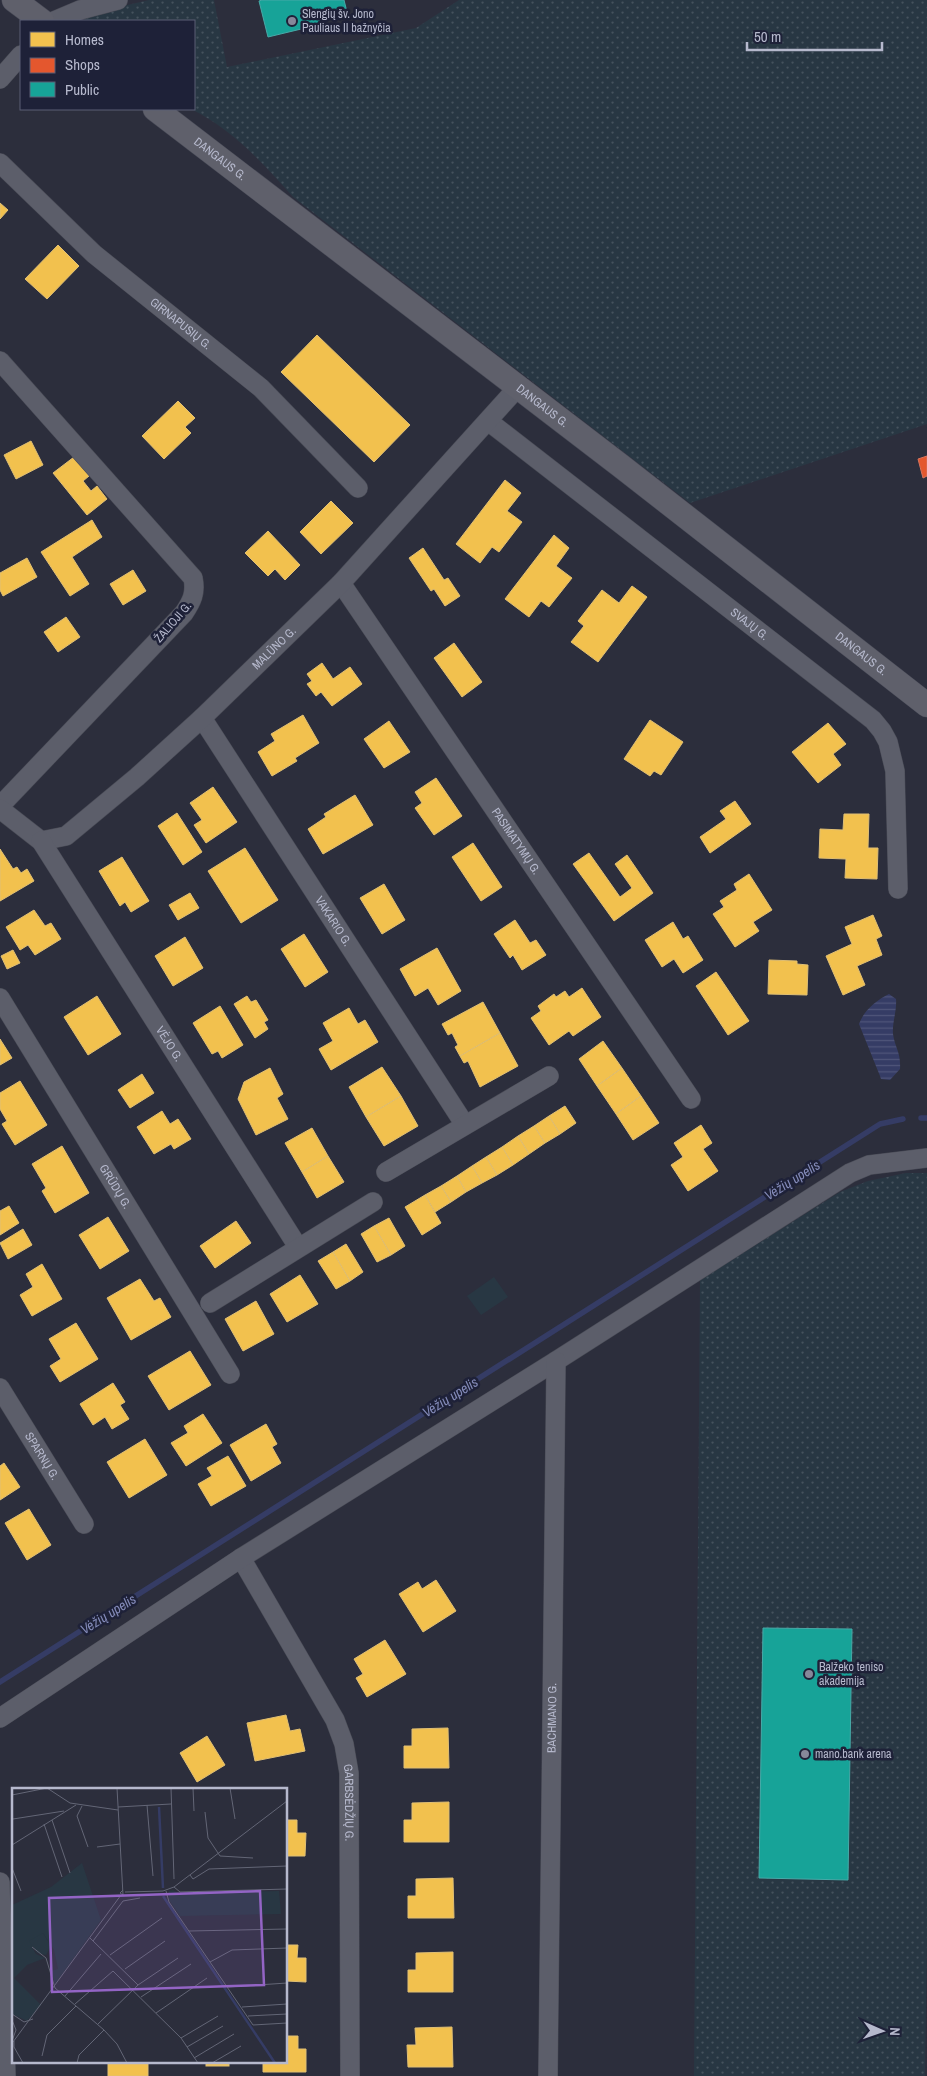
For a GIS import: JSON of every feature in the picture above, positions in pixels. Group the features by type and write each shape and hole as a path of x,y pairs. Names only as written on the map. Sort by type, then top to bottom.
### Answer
{"main road":[{"path":"14,0 41,20"},
{"name":"DANGAUS G.","path":"156,110 927,704"}],"street":[{"path":"56,20 80,10 118,0"},
{"path":"0,79 20,56"},
{"name":"GIRNAPUSIŲ G.","path":"0,163 94,254 261,388 358,488"},
{"name":"ŽALIOJI G.","path":"0,361 193,578 195,590 192,601 184,613 0,808"},
{"name":"MALŪNO G.","path":"41,841 66,836 137,777 202,718 341,583 518,387"},
{"name":"SVAJŲ G.","path":"488,421 873,720 888,742 895,771 898,889"},
{"name":"PASIMATYMŲ G.","path":"341,583 691,1099"},
{"name":"VAKARIO G.","path":"202,718 465,1125"},
{"path":"0,808 41,841"},
{"name":"VĖJO G.","path":"41,841 298,1247"},
{"name":"GRŪDŲ G.","path":"0,998 230,1374"},
{"path":"386,1172 549,1076"},
{"path":"0,1718 241,1558 556,1361 850,1173 869,1165 927,1158"},
{"path":"210,1303 373,1202"},
{"name":"BACHMANO G.","path":"548,2076 556,1361"},
{"name":"SPARNŲ G.","path":"0,1388 84,1524"},
{"name":"GARBSĖDŽIŲ G.","path":"241,1558 336,1720 344,1744 349,1773 350,2076"},
{"path":"0,1882 6,2076"}],"shaded area":[{"path":"149,0 214,0 227,67 416,28 459,0 927,0 927,424 690,503 293,197 246,148 220,126 193,110 195,110 195,20 85,20 89,14"},
{"path":"906,1173 927,1173 927,1930 925,2076 694,2076 700,1280 840,1192 868,1181"},
{"path":"494,1277 508,1297 481,1315 467,1296"}],"water":[{"path":"889,994 896,999 893,1034 900,1063 900,1069 890,1080 881,1079 859,1024 871,1006"}],"building: Homes":[{"path":"0,203 8,210 0,219"},
{"path":"58,245 79,266 47,299 25,279"},
{"path":"317,335 410,425 374,462 281,372"},
{"path":"178,401 195,418 185,427 191,433 164,459 142,436"},
{"path":"31,441 43,465 16,479 4,455"},
{"path":"74,457 89,476 83,481 91,491 97,486 107,499 87,515 53,473"},
{"path":"505,480 521,493 507,511 522,522 499,552 492,547 480,563 456,544"},
{"path":"331,501 353,523 321,554 300,532"},
{"path":"92,520 102,537 72,557 89,584 70,596 41,552"},
{"path":"268,531 300,565 285,580 275,569 268,576 245,553"},
{"path":"554,535 569,548 556,566 572,578 549,607 541,601 529,617 505,599"},
{"path":"423,548 444,580 448,578 460,596 445,606 434,589 431,591 409,558"},
{"path":"27,558 37,577 3,596 0,590 0,573"},
{"path":"133,570 146,591 123,605 110,584"},
{"path":"632,586 647,597 598,662 571,642 584,626 578,621 602,590 619,603"},
{"path":"66,617 80,637 58,652 44,632"},
{"path":"454,643 482,682 462,697 434,658"},
{"path":"322,663 333,679 350,667 362,684 332,706 321,692 316,696 307,684 312,681 307,674"},
{"path":"303,715 319,743 295,758 297,761 272,776 258,752 275,741 271,734"},
{"path":"650,720 683,742 661,775 654,771 650,776 624,759"},
{"path":"389,721 410,752 384,768 364,739"},
{"path":"828,723 846,744 833,754 841,765 818,783 792,752"},
{"path":"436,778 462,816 434,835 415,808 422,803 415,792"},
{"path":"213,787 237,822 206,843 194,825 202,820 190,803"},
{"path":"355,795 373,825 323,854 308,829 326,817 324,814"},
{"path":"735,801 751,824 710,853 700,837 726,819 720,811"},
{"path":"177,813 202,852 183,865 158,826"},
{"path":"844,814 869,814 868,848 878,848 877,879 845,878 846,859 819,858 820,829 843,830"},
{"path":"473,843 502,887 481,901 452,857"},
{"path":"245,848 278,900 241,923 208,871"},
{"path":"0,849 13,869 17,867 21,873 27,869 34,881 0,901"},
{"path":"589,853 620,897 632,888 615,864 627,855 653,893 614,921 573,864"},
{"path":"122,857 149,901 131,912 125,902 120,906 99,871"},
{"path":"749,874 772,910 753,922 759,931 735,947 713,914 724,907 720,901 737,890 734,884"},
{"path":"384,884 405,920 382,934 360,898"},
{"path":"190,893 199,908 178,920 169,905"},
{"path":"34,910 45,926 51,923 61,939 35,955 28,945 20,950 6,927"},
{"path":"873,915 882,936 876,939 882,955 857,966 865,985 843,995 826,956 852,944 845,927"},
{"path":"515,920 530,943 536,940 546,955 522,970 513,955 510,958 494,934"},
{"path":"673,922 683,939 688,936 703,960 683,973 674,959 662,967 645,940"},
{"path":"304,934 328,972 305,987 281,949"},
{"path":"185,937 203,968 173,986 155,956"},
{"path":"437,948 461,991 438,1005 428,988 415,996 400,969"},
{"path":"13,950 20,963 7,969 1,956"},
{"path":"769,960 797,961 797,964 808,965 807,995 768,994"},
{"path":"716,972 749,1021 728,1035 696,986"},
{"path":"582,988 601,1017 573,1036 569,1031 549,1045 531,1018 541,1011 538,1006 554,994 556,997 565,991 569,997"},
{"path":"97,996 121,1034 88,1055 64,1017"},
{"path":"247,996 251,1002 256,1000 268,1020 264,1022 268,1029 255,1038 234,1004"},
{"path":"483,1002 500,1033 460,1056 455,1047 458,1045 452,1033 448,1035 442,1024"},
{"path":"220,1006 243,1045 222,1058 218,1051 212,1054 193,1023"},
{"path":"349,1008 358,1024 365,1020 378,1042 331,1070 319,1049 333,1041 323,1023"},
{"path":"500,1033 518,1066 480,1087 468,1061 464,1063 460,1056"},
{"path":"0,1039 12,1058 0,1065"},
{"path":"603,1041 622,1068 597,1086 579,1059"},
{"path":"382,1067 401,1096 366,1117 349,1087"},
{"path":"270,1068 283,1094 277,1098 288,1119 256,1135 238,1099 244,1082"},
{"path":"622,1068 641,1096 616,1114 597,1086"},
{"path":"142,1074 154,1093 130,1108 118,1090"},
{"path":"20,1081 47,1125 15,1145 2,1124 7,1121 0,1109 0,1093"},
{"path":"401,1096 418,1126 384,1146 366,1117"},
{"path":"641,1096 659,1123 633,1140 616,1114"},
{"path":"565,1106 576,1123 560,1134 549,1116"},
{"path":"162,1111 170,1124 178,1119 191,1139 174,1149 171,1144 154,1154 137,1127"},
{"path":"549,1116 560,1134 545,1143 534,1126"},
{"path":"701,1125 712,1143 703,1149 718,1171 688,1191 671,1165 683,1157 674,1143"},
{"path":"534,1126 545,1143 529,1154 518,1136"},
{"path":"312,1128 328,1156 302,1172 285,1143"},
{"path":"518,1136 529,1154 513,1165 502,1147"},
{"path":"62,1146 89,1193 55,1213 42,1191 46,1188 32,1164"},
{"path":"502,1147 513,1165 497,1175 486,1157"},
{"path":"328,1156 344,1182 317,1198 302,1172"},
{"path":"486,1157 497,1175 482,1183 472,1166"},
{"path":"472,1166 482,1183 466,1192 457,1176"},
{"path":"457,1176 466,1192 451,1202 441,1186"},
{"path":"441,1186 451,1202 435,1212 425,1195"},
{"path":"425,1195 441,1223 422,1235 405,1207"},
{"path":"9,1206 19,1223 0,1235 0,1211"},
{"path":"108,1217 129,1251 100,1269 79,1235"},
{"path":"389,1218 405,1246 391,1255 374,1226"},
{"path":"236,1221 251,1243 215,1268 200,1246"},
{"path":"374,1226 391,1255 377,1262 361,1234"},
{"path":"23,1229 32,1245 8,1259 0,1243"},
{"path":"346,1244 363,1272 350,1281 333,1252"},
{"path":"333,1252 350,1281 336,1289 318,1261"},
{"path":"42,1264 62,1299 32,1316 20,1295 33,1287 26,1274"},
{"path":"300,1275 318,1304 287,1322 270,1294"},
{"path":"140,1279 154,1301 160,1298 171,1317 131,1340 107,1298"},
{"path":"256,1301 274,1334 243,1351 225,1319"},
{"path":"76,1323 98,1359 60,1382 50,1366 61,1359 49,1339"},
{"path":"190,1351 211,1385 169,1410 148,1376"},
{"path":"113,1383 125,1402 120,1405 129,1419 112,1429 105,1417 93,1425 80,1404"},
{"path":"203,1414 222,1443 186,1466 171,1443 188,1433 184,1426"},
{"path":"266,1424 277,1444 272,1447 281,1463 251,1481 230,1445"},
{"path":"145,1439 167,1475 129,1498 107,1462"},
{"path":"228,1456 246,1486 211,1506 198,1484 212,1476 207,1468"},
{"path":"4,1463 20,1487 0,1500 0,1466"},
{"path":"29,1509 51,1545 27,1560 5,1523"},
{"path":"436,1580 456,1611 423,1632 399,1594 418,1582 422,1589"},
{"path":"385,1640 406,1674 367,1697 356,1678 363,1674 354,1659"},
{"path":"286,1715 290,1731 300,1729 305,1751 255,1761 247,1723"},
{"path":"448,1728 449,1768 404,1768 404,1746 412,1746 412,1729"},
{"path":"207,1736 225,1765 197,1782 180,1753"},
{"path":"449,1802 449,1842 404,1842 404,1820 412,1820 412,1803"},
{"path":"288,1820 297,1820 297,1833 306,1833 305,1856 288,1856"},
{"path":"453,1878 454,1918 408,1918 408,1896 416,1896 416,1879"},
{"path":"288,1945 298,1945 297,1958 306,1958 306,1982 288,1981"},
{"path":"453,1952 453,1992 408,1992 408,1970 416,1970 416,1953"},
{"path":"452,2027 453,2067 408,2067 407,2045 416,2045 415,2028"},
{"path":"288,2036 298,2036 298,2049 306,2049 306,2072 263,2072 263,2064 288,2064"},
{"path":"108,2064 148,2064 148,2076 108,2076"},
{"path":"206,2064 229,2064 229,2066 206,2066"}],"building: Shops":[{"path":"927,456 927,476 923,478 918,459"}],"building: Public":[{"name":"Slengių šv. Jono Pauliaus II bažnyčia","path":"344,0 347,12 321,18 322,24 268,37 259,1"},
{"name":"mano.bank arena","path":"763,1628 852,1629 848,1880 759,1878"}],"waterway":[{"name":"Vėžių upelis","path":"921,1118 927,1118"},
{"name":"Vėžių upelis","path":"0,1682 880,1124 903,1119"}],"place":[{"name":"Slengių šv. Jono Pauliaus II bažnyčia","path":"292,21"},
{"name":"Balžeko teniso akademija","path":"809,1674"},
{"name":"mano.bank arena","path":"805,1754"}]}
